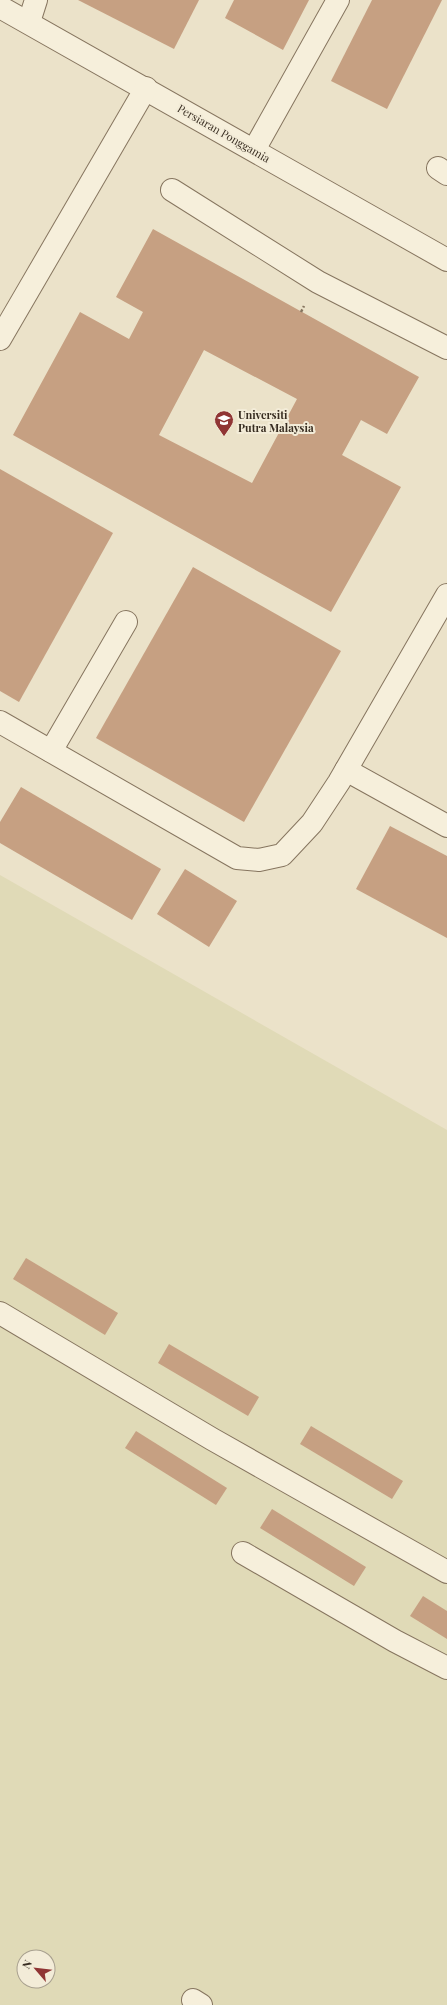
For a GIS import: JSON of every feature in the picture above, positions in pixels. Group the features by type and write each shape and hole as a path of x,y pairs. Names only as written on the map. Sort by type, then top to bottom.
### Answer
{"street":[{"path":"29,22 36,0"},
{"path":"254,150 338,0"},
{"name":"Persiaran Ponggamia","path":"0,7 146,88 447,260"},
{"path":"0,339 146,88"},
{"path":"172,190 318,282 447,348"},
{"path":"0,722 237,858 259,860 282,855 312,823 346,770 447,595"},
{"path":"51,751 126,622"},
{"path":"346,770 447,826"},
{"path":"0,1313 219,1443 447,1572"},
{"path":"243,1553 395,1641 447,1668"}],"shaded area":[{"path":"0,875 447,1130 447,2005 0,2005"}],"building":[{"path":"78,0 199,0 174,49"},
{"path":"234,0 309,0 283,50 225,18"},
{"path":"372,0 442,0 387,109 331,81"},
{"path":"153,229 419,377 387,434 361,420 342,455 401,487 331,612 13,435 80,312 129,339 143,312 116,297","holes":["204,350 297,399 252,483 159,435"]},
{"path":"0,469 113,533 19,702 0,691"},
{"path":"193,567 341,651 244,822 96,738"},
{"path":"21,787 161,869 132,920 0,843 0,822"},
{"path":"390,826 447,856 447,938 356,889"},
{"path":"185,869 237,901 209,947 157,914"},
{"path":"26,1258 118,1313 105,1335 13,1279"},
{"path":"169,1344 259,1397 248,1416 158,1363"},
{"path":"311,1426 403,1481 392,1499 300,1444"},
{"path":"136,1431 227,1488 216,1505 125,1448"},
{"path":"272,1509 366,1567 354,1586 260,1528"},
{"path":"423,1596 447,1611 447,1639 410,1616"}],"place":[{"name":"Universiti Putra Malaysia","path":"224,437"}]}
